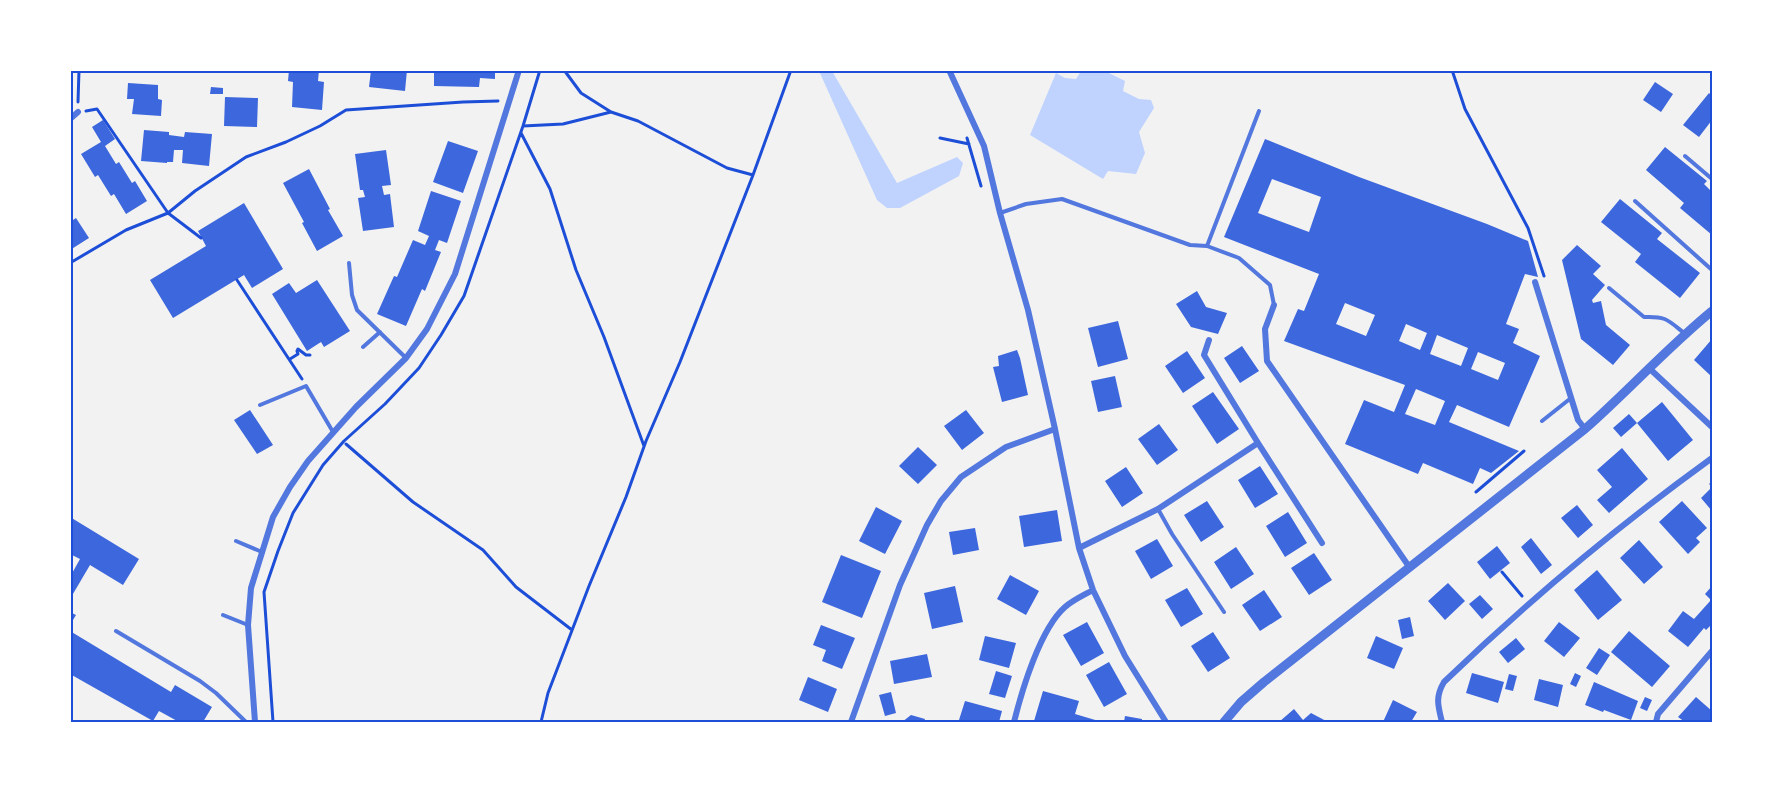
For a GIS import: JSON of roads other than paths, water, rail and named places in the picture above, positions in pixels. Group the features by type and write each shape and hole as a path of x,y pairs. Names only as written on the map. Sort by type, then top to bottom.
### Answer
{"street":[{"path":"255,723 248,625 251,588 273,517 308,461 356,407 406,358 427,329 455,274 519,70"},
{"path":"949,70 984,146 1000,213 1028,310 1079,548 1093,590 1125,656 1166,723"},
{"path":"70,120 78,112"},
{"path":"1535,282 1578,420 1585,429"},
{"path":"1274,305 1265,329 1267,361 1410,568"},
{"path":"1224,723 1241,702 1264,682 1585,429 1625,394 1685,334 1713,311"},
{"path":"1209,339 1204,355 1322,543"},
{"path":"1650,369 1713,427"},
{"path":"851,723 900,585 927,525 941,501 961,477 1006,447 1055,429"},
{"path":"1079,548 1158,509 1258,443"},
{"path":"1442,723 1437,693 1444,682 1529,604 1657,499 1713,458"},
{"path":"1014,723 1020,700 1045,633 1065,607 1093,590"},
{"path":"1656,723 1658,714 1713,651"}],"lane":[{"path":"1207,246 1259,111"},
{"path":"1685,156 1713,179"},
{"path":"1000,213 1026,204 1062,199 1190,245 1207,246 1239,258 1270,285 1274,305"},
{"path":"1635,201 1713,270"},
{"path":"349,263 352,295 357,310 406,358"},
{"path":"1609,288 1644,317 1660,317 1685,334"},
{"path":"363,347 380,332"},
{"path":"260,405 306,386 333,432"},
{"path":"1542,421 1572,397"},
{"path":"1158,509 1224,612"},
{"path":"236,541 262,552"},
{"path":"223,615 248,625"},
{"path":"116,631 200,681 216,693 246,723"}],"water":[{"path":"819,71 832,71 897,183 957,157 963,163 959,176 900,208 887,208 877,200"},
{"path":"1081,71 1105,71 1125,81 1123,91 1139,99 1151,100 1154,108 1139,132 1145,153 1136,174 1108,171 1103,179 1030,135 1056,73 1065,78 1076,79"}]}
